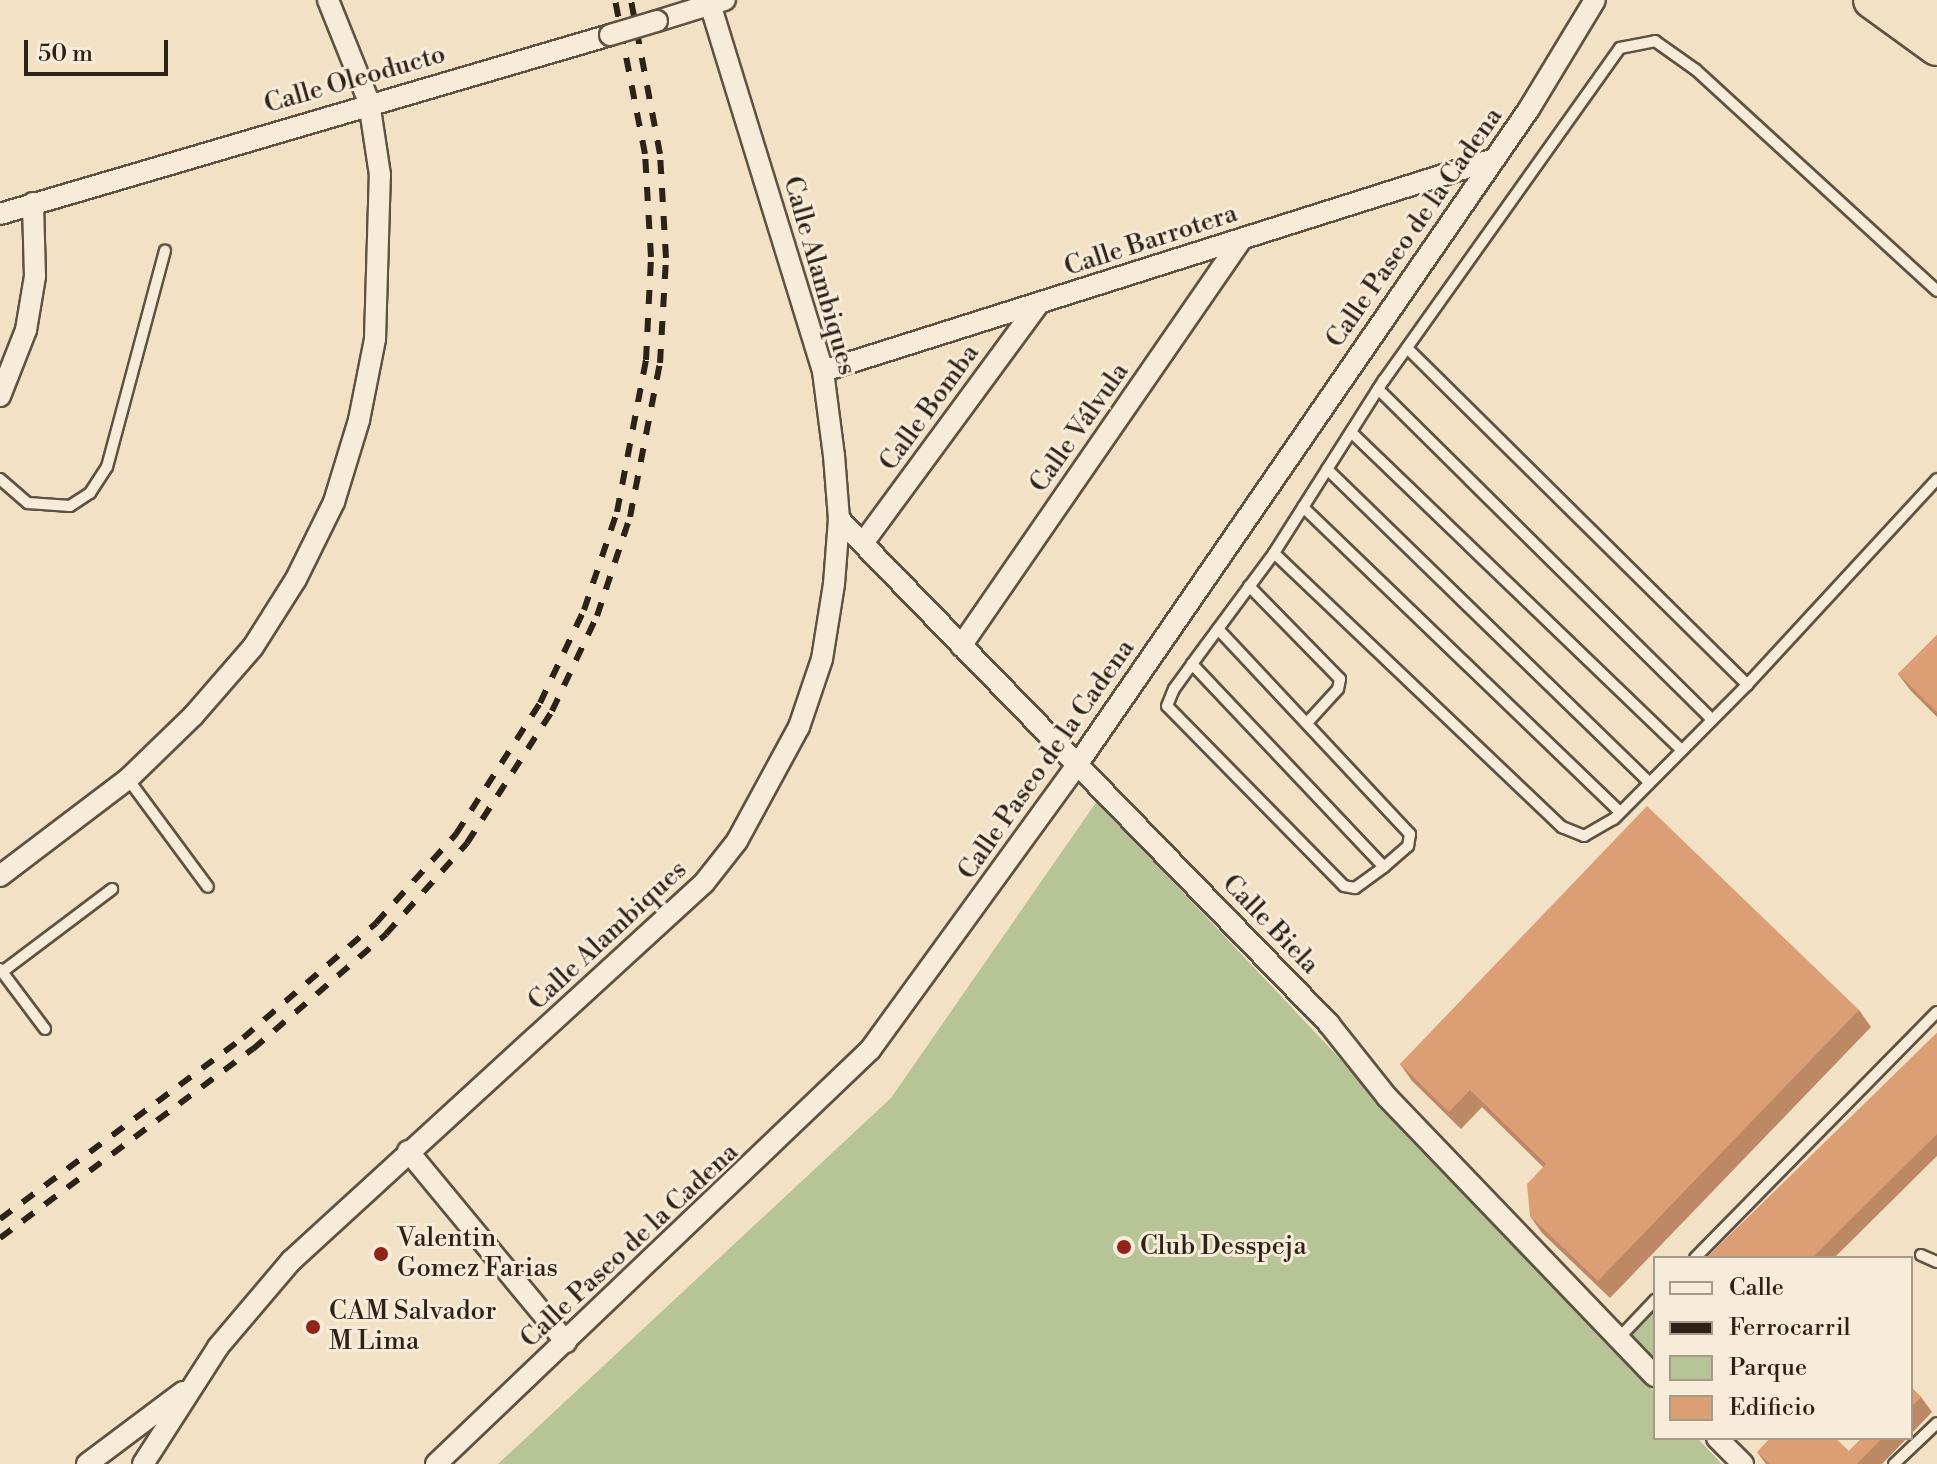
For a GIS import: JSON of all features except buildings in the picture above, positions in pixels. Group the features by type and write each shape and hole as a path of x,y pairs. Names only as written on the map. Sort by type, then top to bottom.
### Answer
{"highway":[{"path":"1872,0 1937,47"},
{"path":"1919,0 1937,17"}],"street":[{"path":"0,876 128,779 253,647 296,579 334,502 359,420 375,339 380,175 369,102 328,0"},
{"name":"Calle Paseo de la Cadena","path":"436,1464 870,1050 1079,762 1494,159 1595,0"},
{"name":"Calle Oleoducto","path":"0,214 714,2"},
{"name":"Calle Alambiques","path":"196,1383 291,1261 408,1151 676,915 737,841 799,727 822,659 839,519 823,371 714,2"},
{"name":"Calle Barrotera","path":"823,371 1494,159"},
{"path":"0,396 26,330 35,276 33,203"},
{"name":"Calle Válvula","path":"961,646 1242,239"},
{"name":"Calle Bomba","path":"863,543 1039,303"},
{"name":"Calle Biela","path":"839,519 961,646 1079,762 1653,1374"},
{"path":"408,1151 566,1342"},
{"path":"87,1464 196,1383"},
{"path":"143,1464 196,1383"},
{"path":"1719,1440 1743,1464"}],"lane":[{"path":"1218,629 1410,834 1408,846 1355,888 1344,886 1167,706 1192,664 1274,553 1378,389 1605,64 1620,48 1655,41 1696,70 1937,291"},
{"path":"0,479 28,503 70,506 90,493 107,467 165,251"},
{"path":"1407,348 1747,685"},
{"path":"1378,389 1712,719"},
{"path":"1351,432 1682,750"},
{"path":"1327,469 1650,783"},
{"path":"1274,553 1562,827 1584,836 1620,812 1747,685 1937,479"},
{"path":"1303,507 1620,812"},
{"path":"1249,586 1340,679 1338,689 1307,723"},
{"path":"1192,664 1384,867"},
{"path":"128,779 208,887"},
{"path":"45,1029 1,971 112,889"},
{"path":"1697,1256 1937,1012"},
{"path":"1921,1255 1937,1262"},
{"path":"1618,1339 1653,1302"},
{"path":"1894,1464 1937,1423"}],"green space":[{"name":"Club Desspeja","path":"1097,801 1653,1391 1653,1440 1699,1440 1722,1464 498,1464 891,1098"},
{"path":"1653,1310 1653,1365 1626,1339"}],"railway":[{"path":"0,1219 243,1038 376,923 456,834 540,703 584,610 617,512 646,360 651,257 645,154 615,0"},
{"path":"0,1238 253,1049 386,934 467,843 552,711 597,616 630,517 660,363 666,258 660,154 631,0"}],"place":[{"name":"Club Desspeja","path":"1124,1247"},
{"name":"Valentin Gomez Farias","path":"381,1254"},
{"name":"CAM Salvador M Lima","path":"313,1327"}]}
